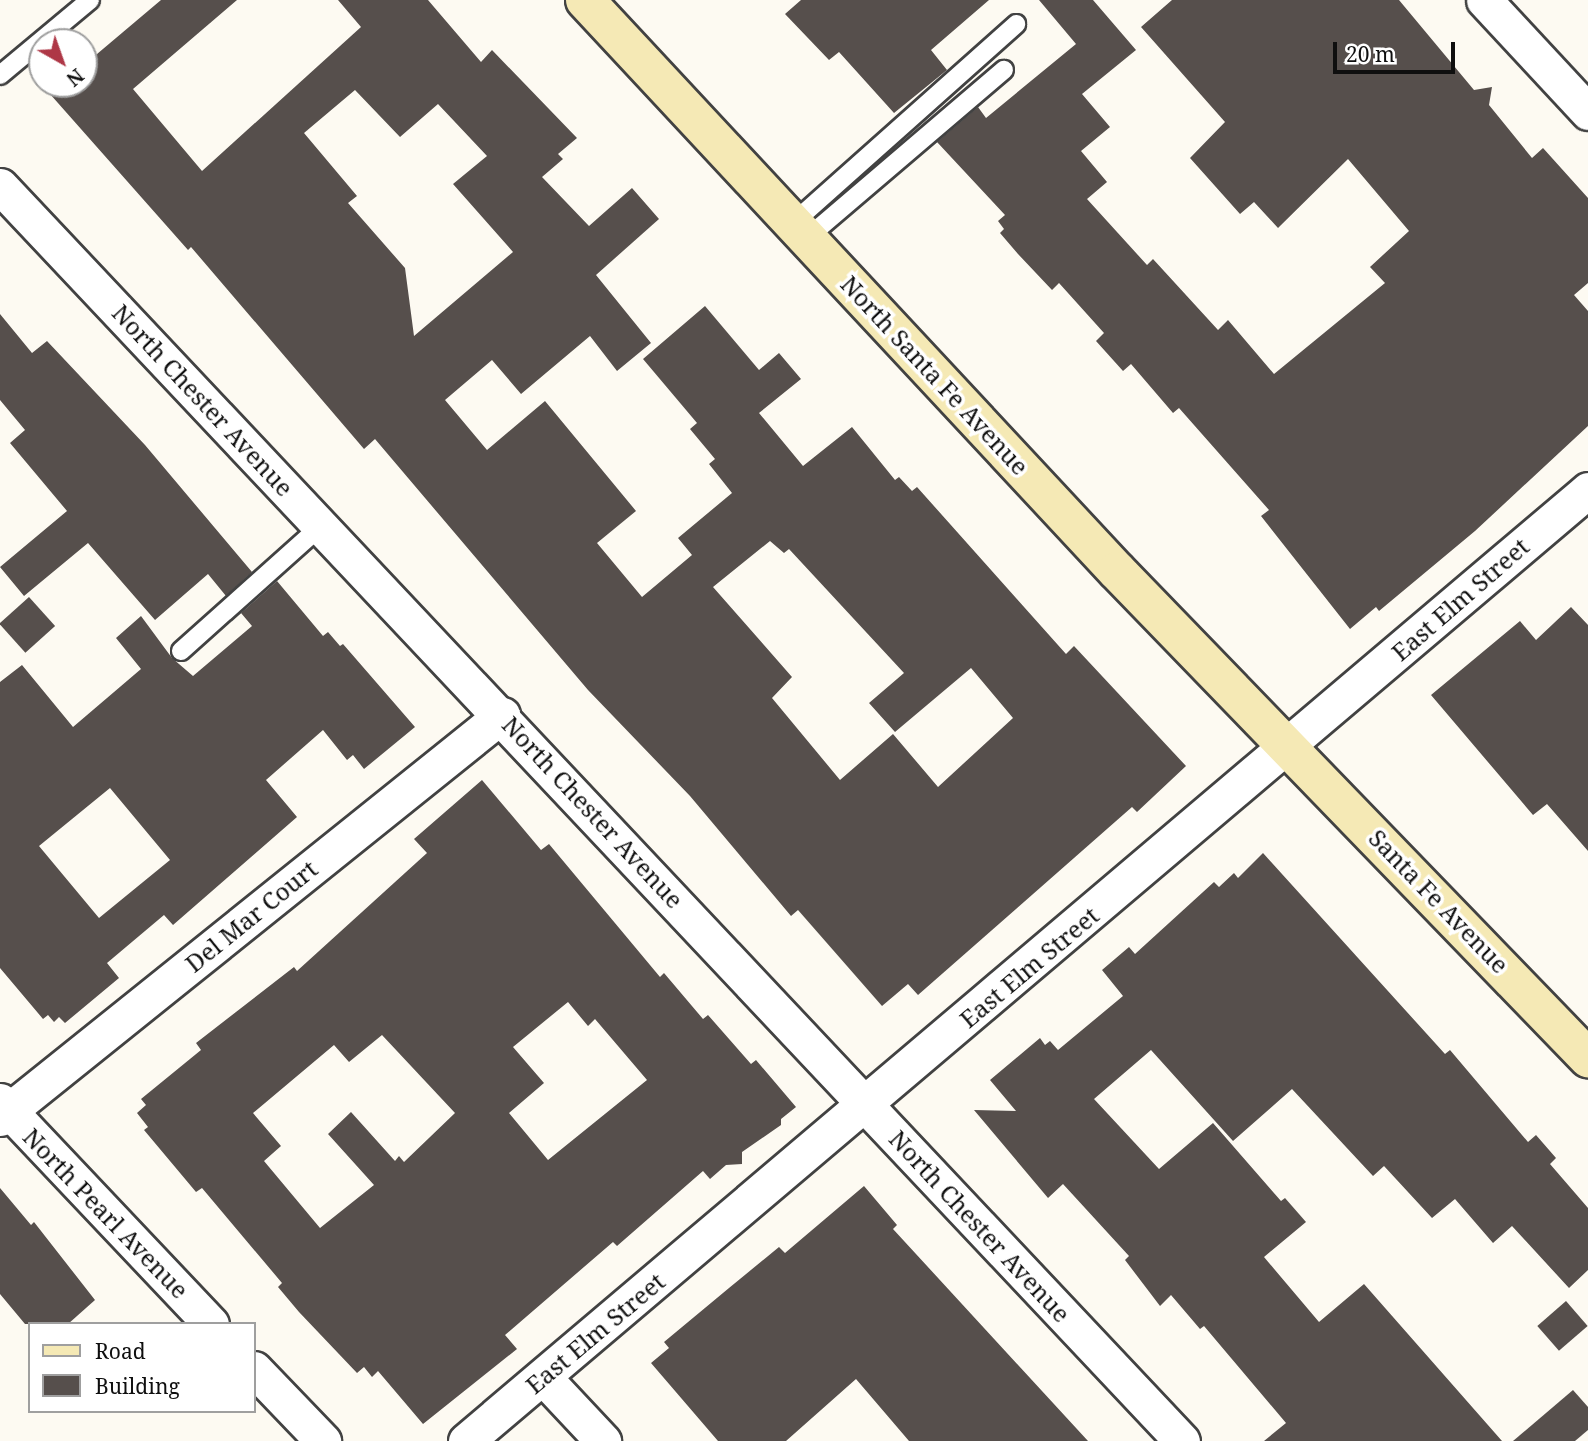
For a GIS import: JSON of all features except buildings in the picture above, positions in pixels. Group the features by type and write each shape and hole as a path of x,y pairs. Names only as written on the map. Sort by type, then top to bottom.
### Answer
{"main road":[{"name":"North Santa Fe Avenue","path":"585,0 1117,571 1290,745"},
{"name":"Santa Fe Avenue","path":"1290,745 1588,1058"}],"street":[{"path":"1484,0 1588,112"},
{"name":"North Chester Avenue","path":"0,186 502,715 1182,1441"},
{"name":"East Elm Street","path":"466,1441 867,1105 1588,490"},
{"name":"Del Mar Court","path":"3,1110 502,715"},
{"name":"North Pearl Avenue","path":"3,1110 209,1322"},
{"path":"256,1371 323,1441"},
{"path":"543,1377 603,1441"}],"lane":[{"path":"0,75 90,0"},
{"path":"800,230 1016,24"},
{"path":"800,230 1004,70"},
{"path":"181,651 321,525"}]}
